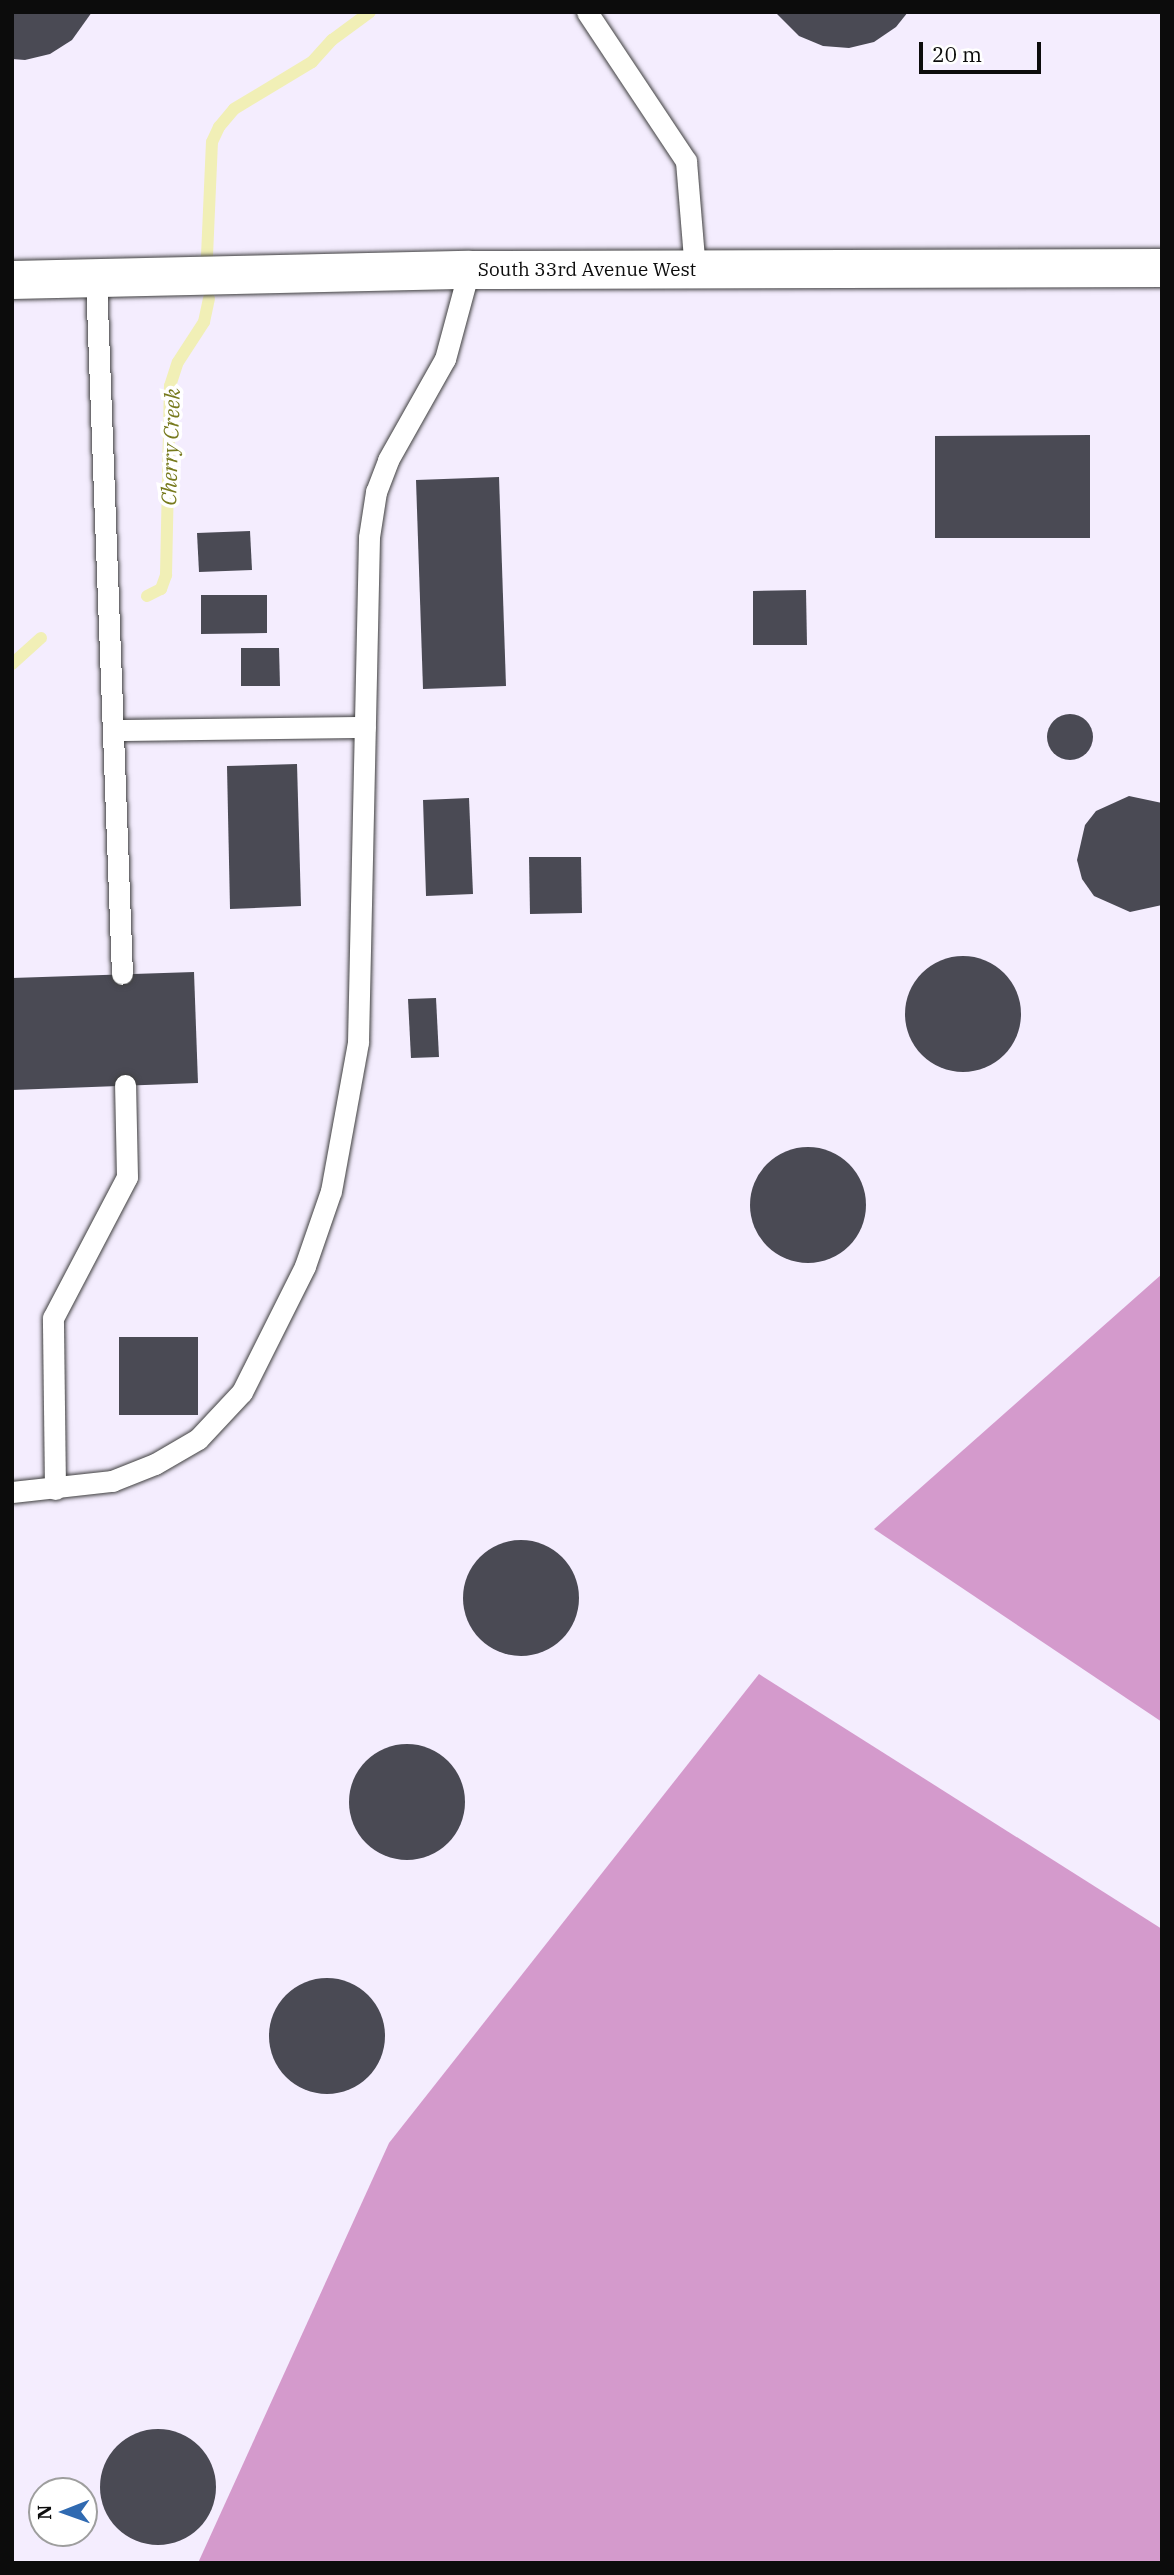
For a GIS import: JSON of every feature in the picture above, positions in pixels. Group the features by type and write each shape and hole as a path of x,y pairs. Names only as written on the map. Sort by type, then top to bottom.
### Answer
{"street":[{"name":"South 33rd Avenue West","path":"12,280 469,270 1162,268"}],"lane":[{"path":"587,12 686,162 695,271"},
{"path":"12,1492 112,1481 155,1464 198,1439 242,1392 305,1266 331,1191 358,1042 369,537 376,492 388,460 445,359 469,270"},
{"path":"96,279 115,730 122,974"},
{"path":"115,730 365,727"},
{"path":"55,1489 53,1318 127,1177 124,1086"}],"shaded area":[{"path":"1162,1274 1162,1722 874,1529"},
{"path":"759,1674 1162,1929 1162,2563 198,2563 389,2143"}],"building":[{"path":"12,12 92,12 72,40 50,54 25,60 12,59"},
{"path":"775,12 908,12 896,27 874,42 849,48 823,46 799,36"},
{"path":"1090,435 1090,538 935,538 935,436"},
{"path":"499,477 506,686 423,689 416,480"},
{"path":"250,531 252,570 199,572 197,533"},
{"path":"806,590 807,645 753,645 753,591"},
{"path":"201,595 267,595 267,633 201,634"},
{"path":"241,648 279,648 280,686 241,686"},
{"path":"1070,714 1079,715 1086,721 1092,728 1092,746 1086,753 1079,759 1070,760 1061,759 1054,753 1048,746 1047,737 1048,728 1054,721 1061,715"},
{"path":"297,764 301,906 230,909 227,766"},
{"path":"1129,796 1162,803 1162,905 1130,912 1094,896 1082,879 1077,860 1085,825 1096,811"},
{"path":"469,798 473,894 426,896 423,800"},
{"path":"529,857 581,857 582,913 530,914"},
{"path":"963,956 985,961 1004,973 1016,992 1021,1014 1016,1036 1004,1055 985,1067 963,1072 941,1067 922,1055 910,1036 905,1014 910,992 922,973 941,961"},
{"path":"194,972 198,1083 12,1090 12,978"},
{"path":"436,998 439,1057 411,1058 408,999"},
{"path":"808,1147 830,1152 849,1164 861,1183 866,1205 861,1227 849,1246 830,1258 808,1263 786,1258 767,1246 755,1227 750,1205 755,1183 767,1164 786,1152"},
{"path":"119,1337 198,1337 198,1415 119,1415"},
{"path":"521,1540 543,1545 562,1557 574,1576 579,1598 574,1620 562,1639 543,1651 521,1656 499,1651 480,1639 468,1620 463,1598 468,1576 480,1557 499,1545"},
{"path":"407,1744 429,1749 448,1761 460,1780 465,1802 460,1824 448,1843 429,1855 407,1860 385,1855 366,1843 354,1824 349,1802 354,1780 366,1761 385,1749"},
{"path":"327,1978 349,1983 368,1995 380,2014 385,2036 380,2058 368,2077 349,2089 327,2094 305,2089 286,2077 274,2058 269,2036 274,2014 286,1995 305,1983"},
{"path":"158,2429 180,2434 199,2446 211,2465 216,2487 211,2509 199,2528 180,2540 158,2545 136,2540 117,2528 105,2509 100,2487 105,2465 117,2446 136,2434"}],"waterway":[{"name":"Cherry Creek","path":"207,256 212,142 219,127 234,109 312,62 332,40 370,12"},
{"name":"Cherry Creek","path":"147,596 161,589 166,575 170,386 178,362 204,322 209,299"},
{"name":"Cherry Creek","path":"12,664 41,638"}]}
